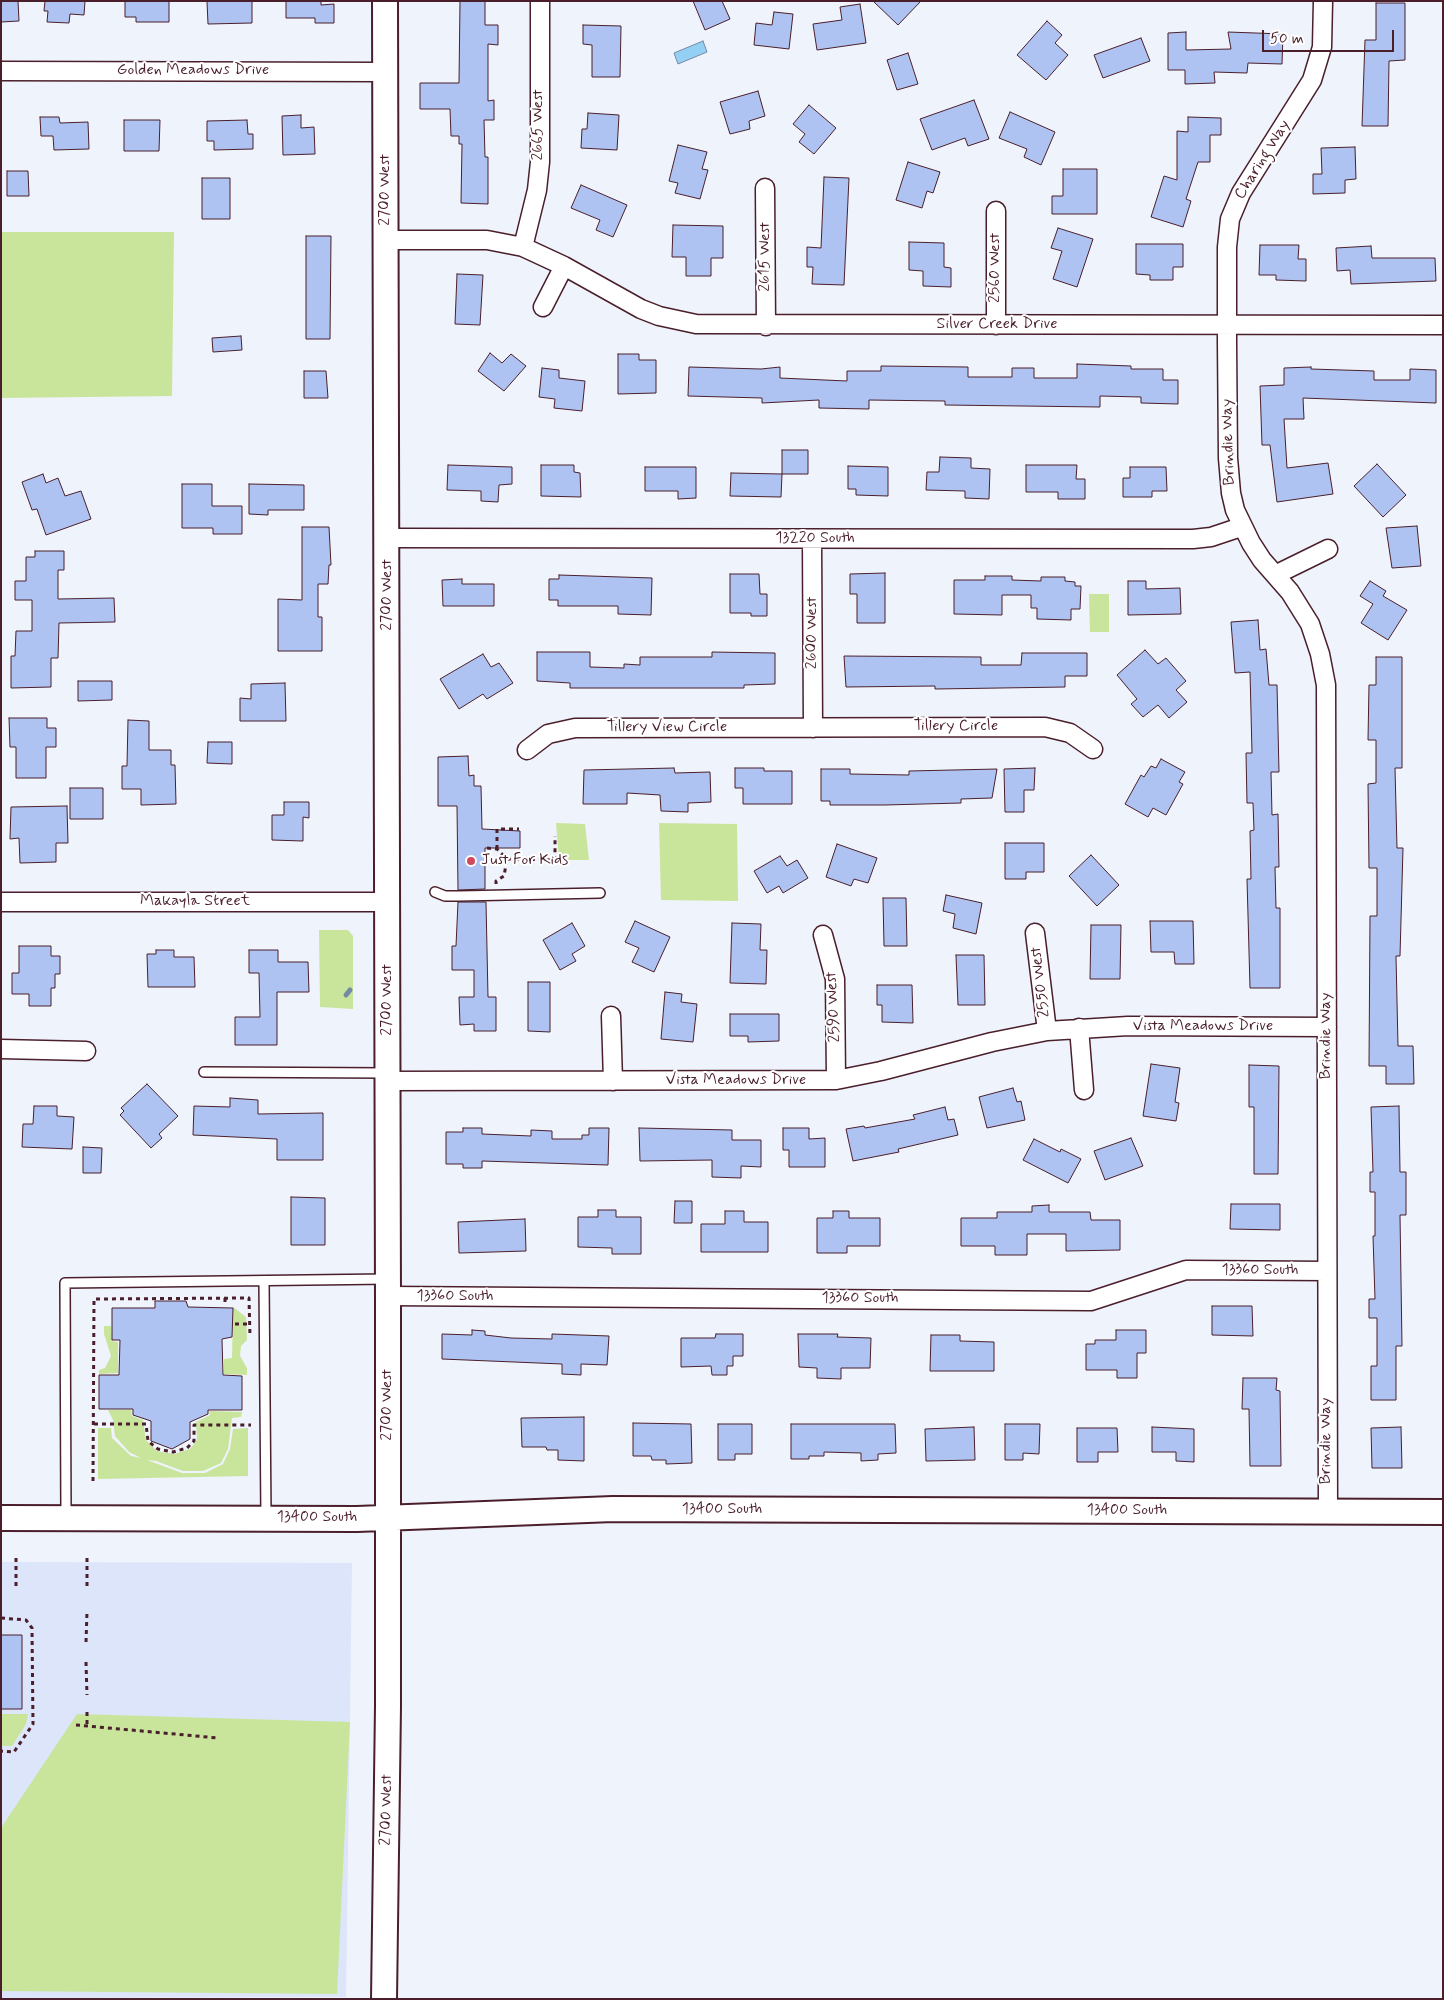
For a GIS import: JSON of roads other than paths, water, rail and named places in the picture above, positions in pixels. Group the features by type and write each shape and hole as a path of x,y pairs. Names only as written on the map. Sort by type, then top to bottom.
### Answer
{"main road":[{"name":"2700 West","path":"384,1999 388,1706 388,538 385,1"},
{"name":"13400 South","path":"1,1518 387,1517 613,1509 1443,1512"}],"street":[{"name":"2665 West","path":"523,247 537,190 540,162 540,1"},
{"name":"Charing Way","path":"1227,326 1228,233 1234,206 1312,80 1322,47 1324,1"},
{"name":"Golden Meadows Drive","path":"1,71 385,72"},
{"name":"2615 West","path":"766,188 766,326"},
{"name":"2560 West","path":"996,210 996,325"},
{"name":"Silver Creek Drive","path":"386,240 488,240 523,247 564,266 624,301 659,316 696,324 766,326 1443,326"},
{"path":"543,306 564,266"},
{"name":"Brindie Way","path":"1227,326 1229,475 1235,510 1241,526 1262,560 1290,592 1306,618 1316,639 1324,670 1326,701 1328,1511"},
{"name":"13220 South","path":"388,538 1194,539 1211,536 1241,526"},
{"name":"2600 West","path":"812,539 814,728"},
{"path":"1275,575 1328,549"},
{"name":"Tillery Circle","path":"814,728 1045,727 1070,733 1093,749"},
{"name":"Tillery View Circle","path":"527,750 548,734 575,728 814,728"},
{"name":"Makayla Street","path":"1,902 388,902"},
{"name":"2550 West","path":"1034,933 1047,1032"},
{"name":"2590 West","path":"823,935 835,979 836,1080"},
{"path":"611,1016 613,1081"},
{"name":"Vista Meadows Drive","path":"388,1077 613,1081 836,1080 865,1075 992,1042 1079,1028 1327,1027"},
{"path":"1079,1028 1084,1090"},
{"path":"1,1049 23,1052 86,1052"},
{"name":"13360 South","path":"388,1288 1091,1300 1186,1270 1327,1271"}],"lane":[{"path":"435,892 445,896 600,893"},
{"path":"204,1072 388,1077"},
{"path":"66,1518 65,1283 264,1282 388,1288"},
{"path":"264,1282 266,1518"}],"water":[{"path":"703,41 707,52 678,64 674,53"}],"waterway":[{"path":"346,995 350,990"}],"place":[{"name":"Just For Kids","path":"471,861"}]}
